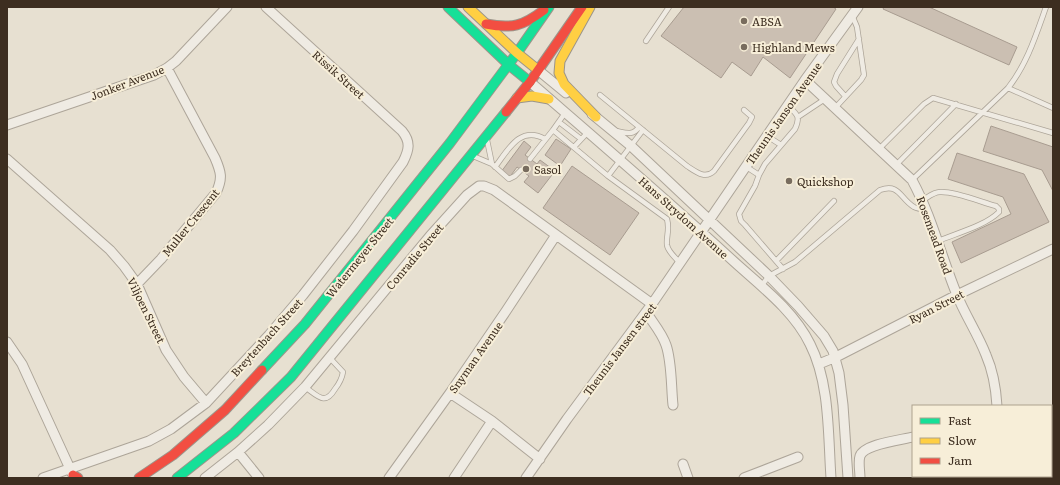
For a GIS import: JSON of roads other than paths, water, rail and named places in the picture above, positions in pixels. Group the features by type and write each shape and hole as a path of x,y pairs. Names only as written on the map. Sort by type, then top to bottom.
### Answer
{"main road":[{"name":"Hans Strydom Avenue","path":"448,7 509,65 530,82"},
{"name":"Hans Strydom Avenue","path":"468,7 517,53 538,70"},
{"name":"Watermeyer Street","path":"139,478 173,455 225,410 306,324 450,143 509,65 549,7"},
{"path":"486,24 512,27 532,19 549,7"},
{"name":"Watermeyer Street","path":"177,478 207,456 291,377 472,156 530,82 582,7"},
{"path":"590,7 560,61 559,73 564,84 596,117"},
{"path":"517,98 532,96 549,99"}],"street":[{"name":"Jonker Avenue","path":"7,125 154,75 176,61 227,7"},
{"name":"Rissik Street","path":"266,7 396,124 406,136 409,144"},
{"name":"Theunis Janson Avenue","path":"709,219 805,80 855,11"},
{"name":"Muller Crescent","path":"137,284 161,259 216,193 221,182 220,169 216,158 167,68"},
{"name":"Hans Strydom Avenue","path":"538,70 631,146 769,276 824,336 836,357 839,373 843,405 848,478"},
{"name":"Rosemead Road","path":"805,80 912,180 927,209 957,295 990,366 997,405"},
{"name":"Hans Strydom Avenue","path":"530,82 565,113 585,136 620,161 702,232 761,286 792,317 810,343 819,364 825,393 831,478"},
{"name":"Breytenbach Street","path":"43,478 74,475 149,441 171,429 206,403 279,324 303,295 353,231 403,162 408,151 409,144"},
{"name":"Viljoen Street","path":"7,159 110,250 124,266 137,284 166,350 184,377 206,403"},
{"name":"Conradie Street","path":"205,478 238,452 268,425 305,387 328,357 430,236 467,194 479,186 484,186 494,190 652,304"},
{"name":"Theunis Jansen street","path":"528,477 567,420 652,304 702,232 709,219"},
{"name":"Snyman Avenue","path":"389,478 450,393 556,234"},
{"name":"Ryan Street","path":"819,364 836,357 957,295 1053,249"},
{"path":"646,312 660,333 667,347 673,405"},
{"path":"7,342 22,364 74,475"},
{"path":"450,393 492,421 540,459"},
{"path":"454,478 492,421"},
{"path":"860,478 859,459 860,454 864,450 881,444 912,437"},
{"path":"238,452 259,478"},
{"path":"744,478 798,457"},
{"path":"684,464 688,478"}],"lane":[{"path":"646,41 669,7"},
{"path":"912,180 1008,88 1024,64 1046,7"},
{"path":"835,108 861,80 864,74 855,11"},
{"path":"845,96 834,82 837,74 859,39"},
{"path":"1008,88 1053,108"},
{"path":"600,95 687,166 699,174 708,175 714,171 752,118 751,115 744,110"},
{"path":"879,149 929,100 934,98 1053,133"},
{"path":"798,117 825,99"},
{"path":"896,166 956,104"},
{"path":"783,269 745,226 740,217 740,211 755,186 765,164 795,129 798,123 798,117 788,105"},
{"path":"530,159 565,113"},
{"path":"559,122 585,136 574,147"},
{"path":"611,129 629,134 641,128"},
{"path":"608,176 631,146 641,128"},
{"path":"553,130 608,176 667,220 669,226 667,244 669,250 680,263"},
{"path":"493,166 519,138 535,135 545,139"},
{"path":"766,136 781,145"},
{"path":"486,137 493,166"},
{"path":"472,156 493,166 509,179 521,170"},
{"path":"745,166 759,175"},
{"path":"761,286 769,276 795,262 880,190 893,188 899,192 913,207 927,209"},
{"path":"923,200 932,194 940,192 961,195 996,206 999,209 999,212 976,226 938,241"},
{"path":"776,260 834,201"},
{"path":"305,387 323,399 331,396 339,384 342,372 328,357"}],"place":[{"name":"ABSA","path":"744,21"},
{"name":"Highland Mews","path":"744,47"},
{"name":"Sasol","path":"526,169"},
{"name":"Quickshop","path":"789,181"}]}
